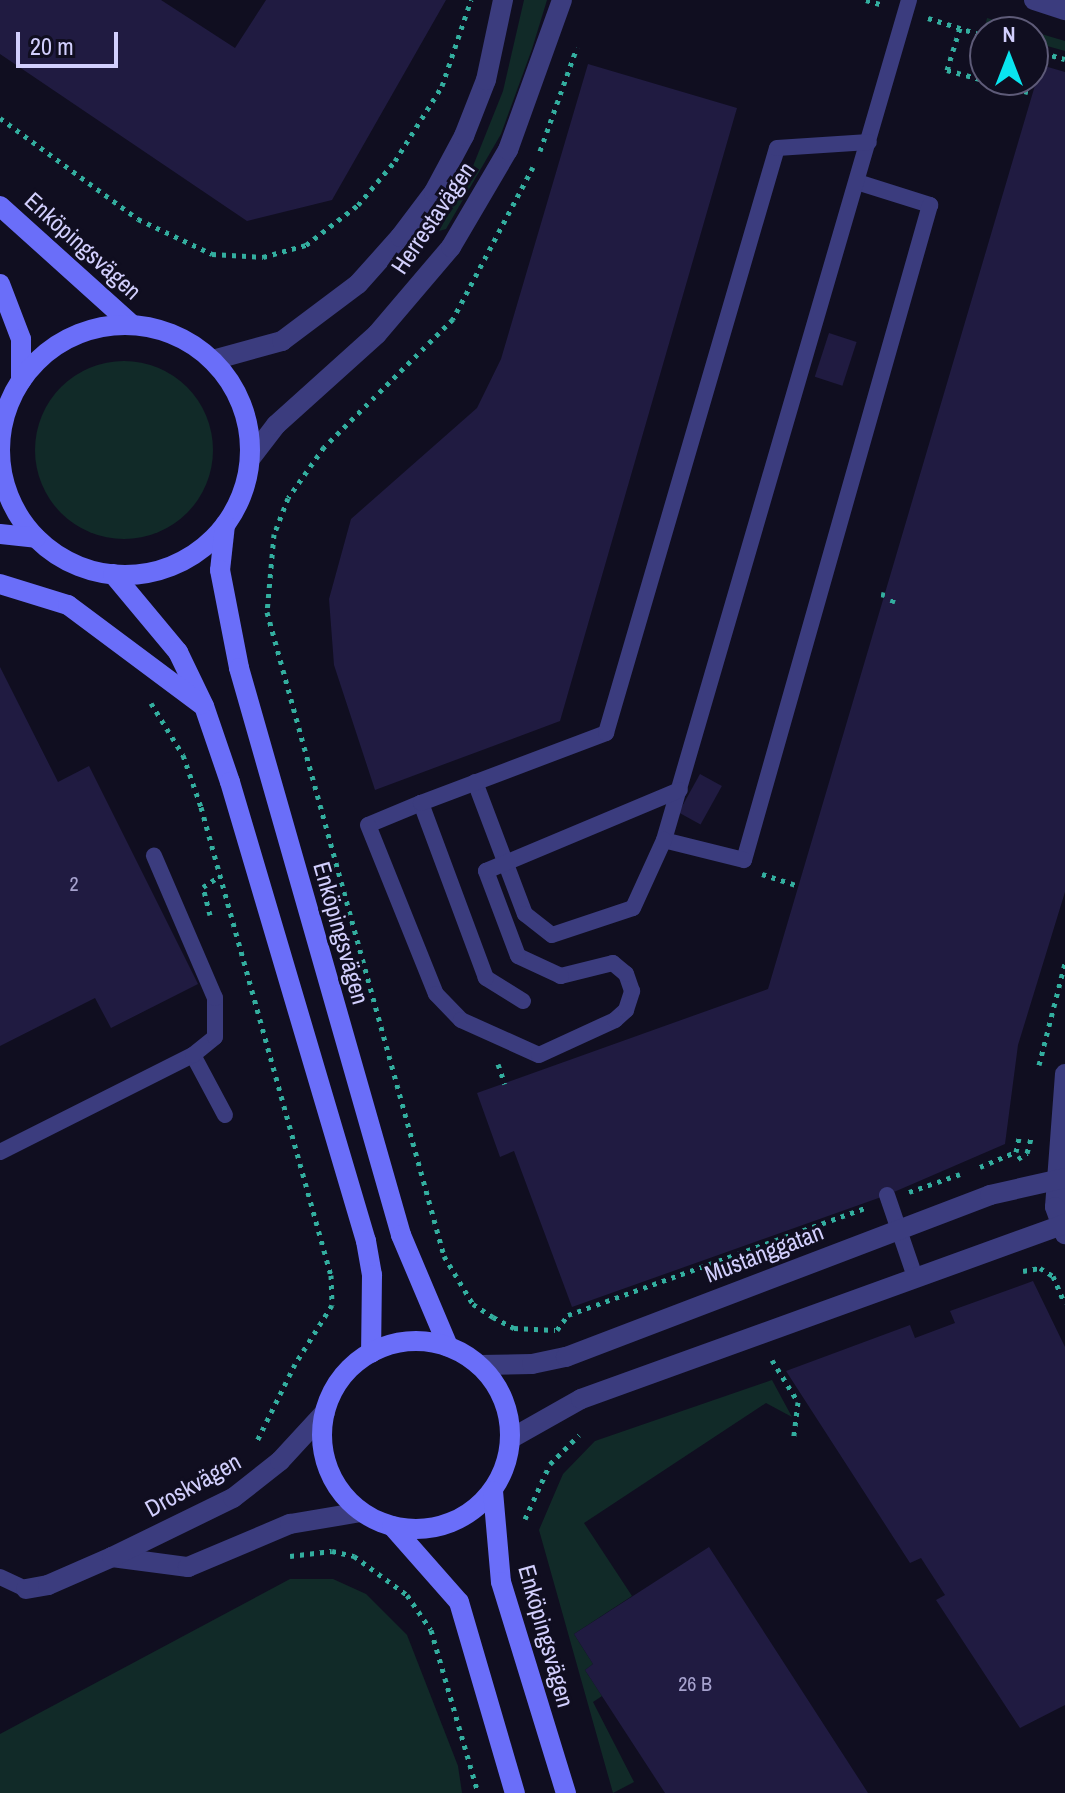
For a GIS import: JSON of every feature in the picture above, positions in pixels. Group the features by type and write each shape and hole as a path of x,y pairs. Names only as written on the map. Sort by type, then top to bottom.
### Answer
{"street":[{"name":"Herrestavägen","path":"213,360 282,341 358,284 400,237 434,192 464,136 486,80 503,0"},
{"name":"Herrestavägen","path":"250,459 276,425 377,334 451,247 508,150 562,0"},
{"path":"1034,0 1065,10"},
{"name":"Enköpingsvägen","path":"0,206 131,324"},
{"path":"0,284 21,339 21,381"},
{"path":"131,324 176,335 213,360 235,389 248,423 250,459 238,505 207,544 175,564 138,574 113,574 71,563 36,538 5,483 0,441 7,410 21,381 69,338 99,327 131,324"},
{"name":"Enköpingsvägen","path":"225,525 220,570 239,668 401,1235 448,1346"},
{"path":"0,534 36,538"},
{"path":"113,574 178,652 204,706 366,1241 372,1275 371,1353"},
{"path":"0,584 68,605 204,706"},
{"path":"510,1439 581,1399 915,1277 1064,1228 1055,1207 1060,1179 1065,1074"},
{"name":"Mustanggatan","path":"479,1365 566,1357 990,1195 1060,1179"},
{"path":"392,1526 445,1524 493,1491 510,1439 499,1391 479,1365 448,1346 409,1341 371,1353 341,1378 325,1412 326,1464 345,1496 361,1512 392,1526 459,1602 515,1793"},
{"name":"Droskvägen","path":"26,1589 112,1557 233,1498 280,1461 325,1412"},
{"name":"Enköpingsvägen","path":"493,1491 501,1582 566,1793"},
{"name":"Droskvägen","path":"112,1557 188,1567 290,1524 361,1512"}],"lane":[{"path":"475,782 525,914 552,935 633,908 664,840 680,790 909,0"},
{"path":"680,790 486,871 518,956 561,976 613,963 626,974 632,991 626,1010 615,1020 539,1055 461,1020 436,994 368,825 606,733 777,148 869,142"},
{"path":"664,840 744,860 930,205 857,182"},
{"path":"421,803 486,978 523,1001"},
{"path":"0,1152 193,1055 215,1037 215,998 154,856"},
{"path":"193,1055 225,1115"},
{"path":"888,1197 915,1277"},
{"name":"Droskvägen","path":"1,1581 26,1589"}],"path":[{"path":"0,118 138,219 212,254 263,257 306,245 358,205 395,161 442,86 471,0"},
{"path":"960,28 947,70 969,76"},
{"path":"579,40 564,93 540,149 474,283 453,319 417,359 309,465 274,534 267,579 271,641 444,1256 456,1282 493,1317 514,1328 557,1330 568,1315 888,1197 1000,1160 1016,1152 1019,1138"},
{"path":"892,603 895,594"},
{"path":"760,873 796,885"},
{"path":"1018,1271 1040,1268 1053,1276 1065,1304"},
{"path":"757,1366 786,1355"},
{"path":"772,1360 798,1402 794,1437"},
{"path":"522,1531 550,1464 590,1428"},
{"path":"284,1548 288,1556 332,1551 354,1556 391,1579 423,1616 478,1793"}],"green space":[{"path":"524,0 547,0 501,134 446,229 439,231 471,171 503,91"},
{"path":"1049,36 1065,41 1065,51 1049,46"},
{"path":"124,361 158,367 187,387 207,416 213,450 207,484 187,513 158,533 124,539 90,533 61,513 41,484 35,450 41,416 61,387 90,367"},
{"path":"772,1380 792,1417 766,1403 584,1523 632,1596 574,1634 593,1664 585,1670 602,1696 593,1702 634,1782 613,1793 539,1530 563,1474 595,1441"},
{"path":"290,1579 333,1579 366,1594 407,1635 458,1766 462,1793 0,1793 0,1734"}],"building":[{"path":"0,0 161,0 235,48 266,0 446,0 332,200 247,221 0,54"},
{"path":"588,64 737,108 560,721 375,790 334,665 329,599 351,519 477,408 501,359"},
{"path":"1049,67 1065,72 1065,892 1018,1045 1005,1144 887,1195 572,1307 514,1151 500,1157 477,1093 768,989 1032,96 1049,96"},
{"path":"829,333 857,342 842,386 815,377"},
{"path":"0,667 58,782 89,766 198,984 111,1028 95,998 0,1046"},
{"path":"700,774 722,786 701,825 679,812"},
{"path":"1033,1281 1065,1347 1065,1705 1020,1728 936,1600 945,1595 921,1558 910,1563 786,1371 910,1325 915,1338 955,1323 950,1311"},
{"path":"709,1547 868,1793 665,1793 585,1670 593,1664 574,1634"}]}
